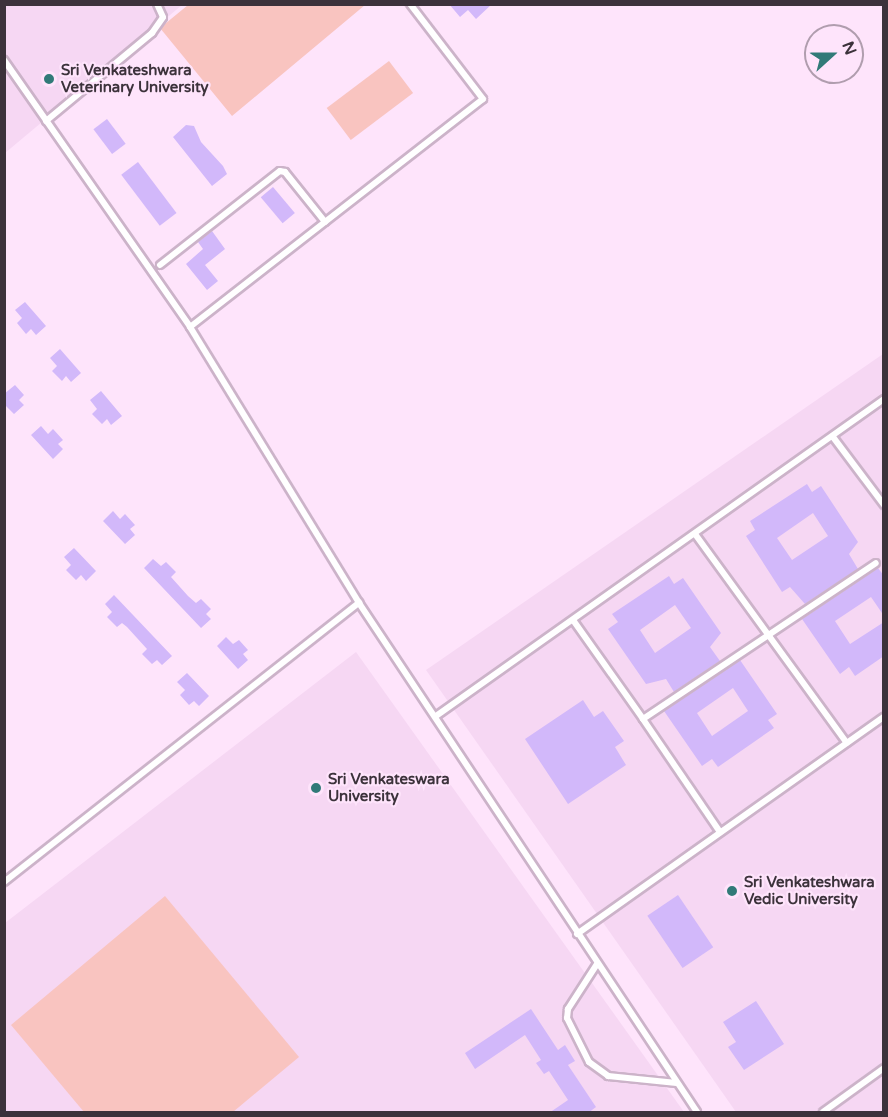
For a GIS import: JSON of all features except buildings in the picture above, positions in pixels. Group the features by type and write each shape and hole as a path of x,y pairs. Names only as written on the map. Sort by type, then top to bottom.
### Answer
{"lane":[{"path":"46,121 152,33 163,17 157,4"},
{"path":"190,327 483,99 410,4"},
{"path":"4,60 190,327 359,603 697,1113"},
{"path":"160,264 280,171 285,172 324,222"},
{"path":"436,716 884,399"},
{"path":"833,437 884,505"},
{"path":"695,534 847,743"},
{"path":"643,719 876,563"},
{"path":"4,882 359,603"},
{"path":"573,620 720,832"},
{"path":"577,934 884,717"},
{"path":"597,964 567,1009 567,1018 589,1062 608,1076 677,1083"},
{"path":"823,1113 884,1068"}],"shaded area":[{"name":"Sri Venkateshwara Veterinary University","path":"5,5 182,5 5,153"},
{"path":"188,5 365,5 232,116 160,28"},
{"path":"389,61 413,93 351,140 327,108"},
{"name":"Sri Venkateshwara Vedic University","path":"883,354 883,1112 736,1112 426,670"},
{"name":"Sri Venkateswara University","path":"356,652 684,1112 5,1112 5,923"},
{"path":"165,896 299,1057 233,1112 84,1112 11,1025"}],"place":[{"name":"Sri Venkateshwara Veterinary University","path":"49,79"},
{"name":"Sri Venkateswara University","path":"316,788"},
{"name":"Sri Venkateshwara Vedic University","path":"732,891"}]}
